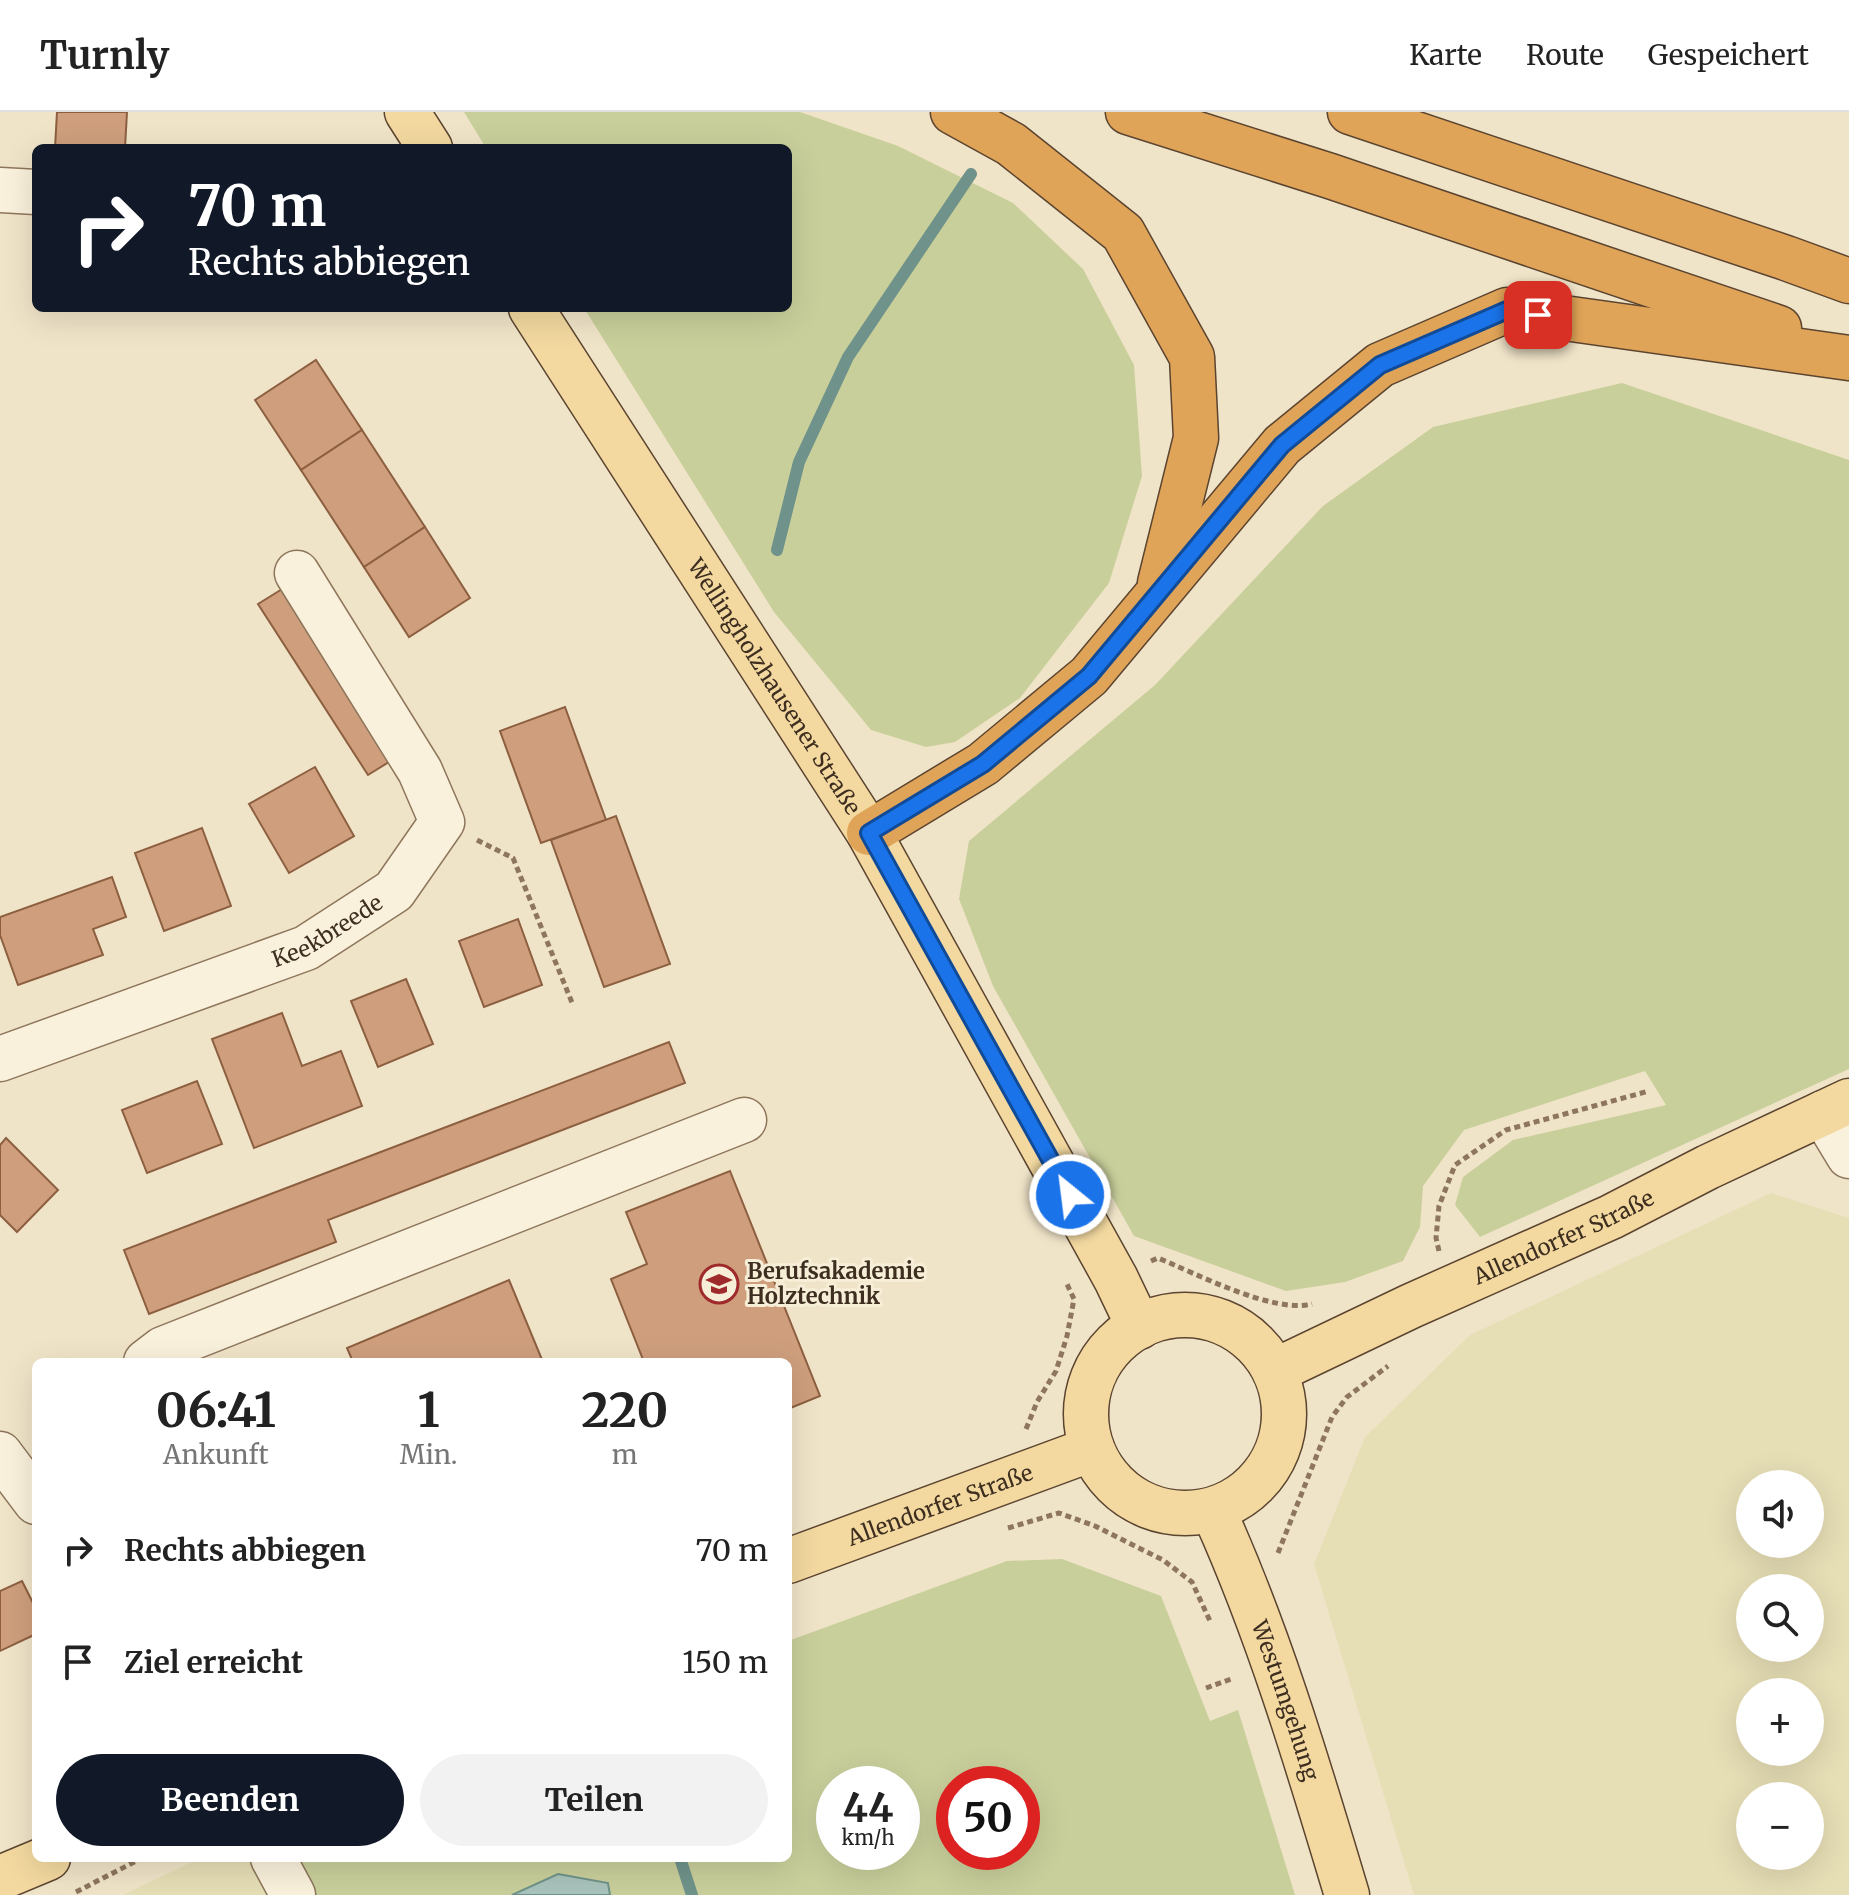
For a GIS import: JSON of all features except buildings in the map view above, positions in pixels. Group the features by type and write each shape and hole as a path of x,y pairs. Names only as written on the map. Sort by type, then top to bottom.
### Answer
{"highway":[{"path":"953,112 1011,144 1123,233 1192,357 1196,438 1158,592"},
{"path":"1128,112 1330,176 1849,355"},
{"path":"1350,112 1849,281"},
{"path":"869,833 983,764 1089,676 1282,445 1380,365 1507,310 1849,355"}],"main road":[{"path":"407,112 427,144"},
{"name":"Wellingholzhausener Straße","path":"534,312 869,833 1116,1279 1139,1327"},
{"name":"Allendorfer Straße","path":"1275,1371 1611,1217 1836,1107"},
{"path":"1190,1316 1216,1320 1240,1332 1260,1349 1275,1371 1284,1404 1282,1438 1268,1470 1244,1495 1213,1510 1183,1514 1154,1509 1127,1495 1106,1475 1092,1449 1086,1421 1089,1393 1099,1366 1116,1343 1139,1327 1164,1317 1190,1316"},
{"name":"Allendorfer Straße","path":"792,1560 1092,1449"},
{"name":"Westumgehung","path":"1213,1510 1239,1567 1317,1794 1347,1895"},
{"path":"0,1878 38,1862"}],"street":[{"path":"0,190 32,192"},
{"path":"297,573 420,771 442,822"},
{"name":"Keekbreede","path":"0,1059 306,948 394,891 442,822"},
{"path":"1836,1107 1849,1156"},
{"path":"151,1358 163,1349 744,1120"},
{"path":"275,1862 293,1895"}],"path":[{"path":"442,822 513,858 573,1005"},
{"path":"1449,1289 1436,1238 1439,1206 1455,1165 1506,1130 1649,1091"},
{"path":"1158,1258 1267,1302 1305,1306 1317,1303"},
{"path":"1025,1431 1037,1402 1056,1371 1067,1336 1074,1299 1061,1271"},
{"path":"1277,1555 1332,1417 1347,1397 1393,1362"},
{"path":"1059,1513 1095,1526 1163,1560 1192,1582 1215,1631"},
{"path":"1230,1666 1241,1692"},
{"path":"70,1895 134,1862"}],"shaded area":[{"path":"1771,1193 1849,1218 1849,1895 1414,1895 1314,1564 1365,1437 1470,1335"},
{"path":"192,1862 289,1862 315,1895 123,1895"}],"green space":[{"path":"464,112 800,112 898,146 1013,203 1083,269 1134,365 1142,476 1109,583 1020,698 955,742 926,747 871,730 774,612 586,312 792,312 792,144 484,144"},
{"path":"1622,383 1849,460 1849,1069 1480,1237 1455,1205 1463,1177 1513,1140 1666,1105 1645,1071 1464,1130 1423,1186 1420,1227 1403,1261 1345,1282 1286,1291 1134,1236 993,986 959,899 969,841 1155,685 1323,506 1433,427"},
{"path":"1062,1559 1161,1596 1210,1721 1238,1710 1295,1895 610,1895 607,1883 558,1874 512,1895 315,1895 289,1862 792,1862 792,1640 1007,1561"}],"water":[{"path":"558,1874 608,1883 610,1895 512,1895"}],"waterway":[{"path":"777,550 799,462 848,357 971,174"},
{"path":"681,1862 692,1895"}],"place":[{"name":"Berufsakademie Holztechnik","path":"719,1284"}],"route":[{"path":"1070,1195 869,833 983,764 1089,676 1282,445 1380,365 1507,310 1538,315"}]}
